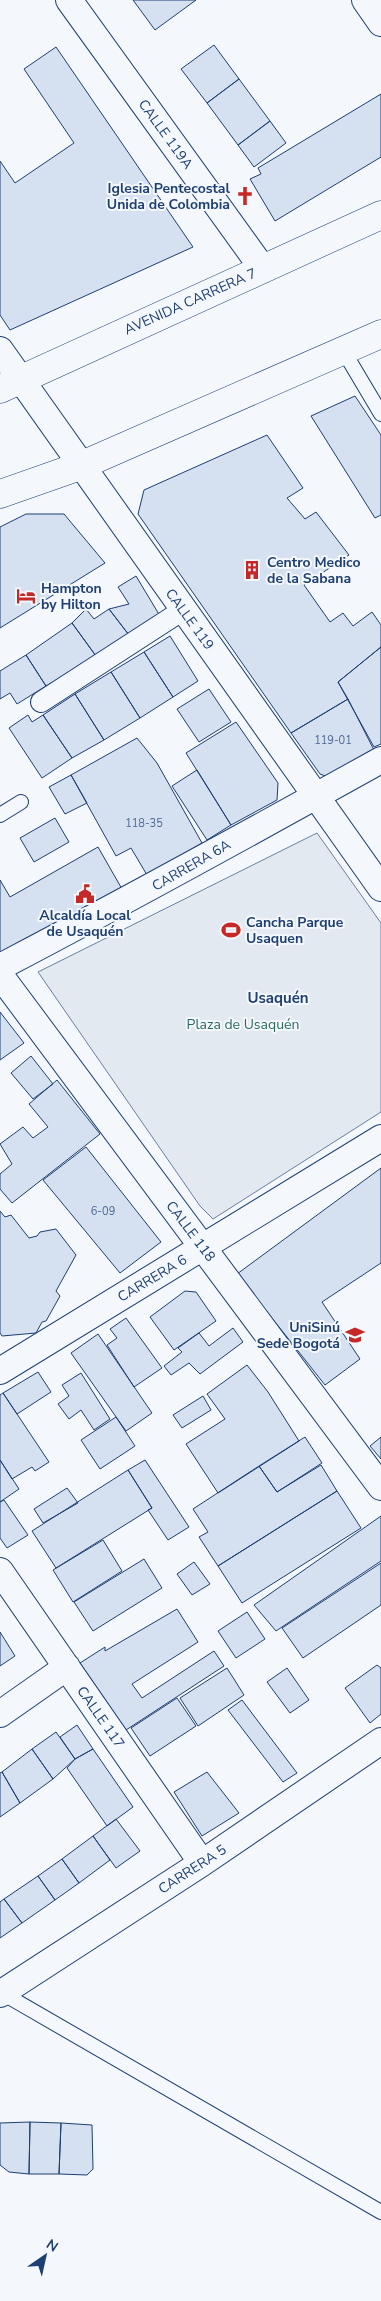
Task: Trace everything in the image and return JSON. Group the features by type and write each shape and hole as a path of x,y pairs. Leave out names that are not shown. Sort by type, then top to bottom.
{"main road":[{"name":"AVENIDA CARRERA 7","path":"10,384 381,215"},
{"path":"0,494 80,466 381,334"}],"street":[{"name":"CALLE 119A","path":"69,0 263,269"},
{"path":"365,0 381,23"},
{"name":"CALLE 119","path":"0,350 10,384 80,466 381,888"},
{"path":"41,702 183,610"},
{"name":"CARRERA 6A","path":"0,967 158,885 236,838 381,760"},
{"name":"CALLE 118","path":"0,975 381,1486"},
{"name":"CARRERA 6","path":"0,1371 381,1138"},
{"name":"CALLE 117","path":"0,1571 202,1863"},
{"path":"0,1714 67,1668"},
{"name":"CARRERA 5","path":"1,1993 202,1863 381,1741"}],"lane":[{"path":"343,350 381,414"},
{"path":"0,815 21,802"},
{"path":"1,1993 381,2212"}],"green space":[{"name":"Plaza de Usaquén","path":"317,833 381,923 381,1112 213,1219 200,1206 38,972"}],"building":[{"path":"133,0 196,0 155,30"},
{"path":"214,45 239,79 207,103 181,69"},
{"path":"56,47 193,247 10,330 0,315 0,161 15,183 74,143 24,69"},
{"path":"239,79 270,121 238,145 207,103"},
{"path":"381,94 381,157 275,221 250,179 261,174 258,168"},
{"path":"270,121 286,143 254,167 238,145"},
{"path":"355,396 381,435 381,515 375,518 311,416"},
{"name":"Centro Medico de la Sabana","path":"267,435 303,488 287,498 305,519 316,512 349,555 304,585 330,622 343,613 353,626 372,612 381,625 381,647 338,682 348,699 291,733 138,514 144,490"},
{"name":"Hampton by Hilton","path":"26,514 64,514 105,563 0,628 0,527"},
{"path":"136,576 160,616 129,635 109,609 129,604 118,587"},
{"path":"86,609 94,619 109,609 129,635 96,656 72,623"},
{"path":"72,623 96,656 46,686 26,655"},
{"path":"170,636 198,681 173,697 144,652"},
{"path":"381,647 381,744 374,747 338,682"},
{"path":"144,652 173,697 140,718 111,672"},
{"path":"26,655 46,686 17,704 10,693 0,699 0,671"},
{"path":"111,672 140,718 104,740 75,694"},
{"path":"209,689 231,722 199,742 177,709"},
{"path":"75,694 104,740 72,758 43,715"},
{"path":"348,699 374,750 328,777 320,774 291,733"},
{"path":"28,715 32,722 43,715 72,758 42,778 9,728"},
{"path":"236,722 278,783 277,800 231,825 186,753"},
{"path":"137,738 157,763 202,843 147,875 131,848 116,856 71,775"},
{"path":"197,770 231,825 207,840 172,786"},
{"path":"71,775 87,803 65,814 49,787"},
{"path":"55,818 69,842 34,862 20,838"},
{"path":"98,847 122,889 0,956 0,880 10,897"},
{"path":"0,1012 24,1043 0,1060"},
{"path":"31,1056 53,1084 33,1099 11,1073"},
{"path":"57,1080 100,1134 12,1203 0,1189 0,1174 12,1164 0,1144 23,1127 33,1138 48,1127 29,1104"},
{"path":"86,1147 161,1242 120,1273 43,1180"},
{"path":"381,1168 381,1263 322,1302 360,1359 325,1385 237,1274"},
{"path":"0,1211 5,1217 11,1215 29,1238 37,1236 40,1232 56,1229 76,1255 56,1291 60,1296 46,1321 42,1322 36,1333 2,1336 0,1333"},
{"path":"185,1291 196,1292 216,1321 174,1350 150,1317"},
{"path":"126,1318 162,1368 134,1387 107,1345 117,1338 110,1329"},
{"path":"233,1328 243,1342 200,1374 189,1363 171,1375 164,1366 182,1352 178,1348 199,1333 209,1346"},
{"path":"98,1334 152,1413 126,1431 71,1353"},
{"path":"247,1365 268,1392 299,1441 218,1493 186,1444 225,1419 207,1394"},
{"path":"38,1372 51,1392 17,1414 3,1393"},
{"path":"81,1373 110,1419 94,1430 81,1410 69,1419 58,1404 69,1396 62,1385"},
{"path":"3,1393 49,1462 35,1471 32,1467 12,1479 0,1460 0,1395"},
{"path":"203,1396 211,1410 182,1428 173,1415"},
{"path":"116,1417 135,1446 100,1469 81,1440"},
{"path":"305,1437 322,1463 277,1492 259,1466"},
{"path":"381,1437 381,1459 370,1446"},
{"path":"0,1460 19,1489 0,1502"},
{"path":"145,1460 189,1527 168,1540 148,1510 152,1508 128,1470"},
{"path":"321,1465 337,1491 218,1566 199,1537 208,1532 193,1509 259,1466 277,1492"},
{"path":"128,1470 152,1508 56,1568 32,1531"},
{"path":"67,1488 78,1503 43,1523 34,1509"},
{"path":"337,1491 361,1528 242,1603 218,1566"},
{"path":"4,1500 28,1535 7,1548 0,1538 0,1502"},
{"path":"381,1516 381,1561 276,1631 254,1605"},
{"path":"103,1540 122,1571 73,1602 53,1570"},
{"path":"144,1559 162,1588 93,1631 74,1602"},
{"path":"194,1562 210,1584 192,1595 177,1574"},
{"path":"381,1563 381,1605 303,1658 282,1628"},
{"path":"177,1609 198,1642 132,1684 142,1698 214,1651 224,1666 126,1730 80,1663 105,1647 105,1651"},
{"path":"247,1612 265,1639 236,1658 218,1631"},
{"path":"0,1632 15,1656 0,1666"},
{"path":"377,1665 381,1668 381,1714 370,1723 345,1688"},
{"path":"227,1668 244,1695 198,1726 180,1698"},
{"path":"287,1668 309,1700 290,1713 267,1682"},
{"path":"177,1698 196,1726 150,1756 131,1728"},
{"path":"242,1700 297,1773 283,1782 228,1710"},
{"path":"77,1725 93,1749 75,1759 60,1737"},
{"path":"56,1732 75,1759 53,1779 32,1749"},
{"path":"32,1749 53,1779 20,1803 2,1772"},
{"path":"93,1749 133,1807 107,1826 67,1768 75,1759"},
{"path":"2,1772 20,1803 0,1817 0,1773"},
{"path":"207,1772 239,1813 202,1836 174,1792"},
{"path":"116,1819 140,1851 116,1868 93,1836"},
{"path":"93,1836 110,1860 79,1883 62,1859"},
{"path":"62,1859 79,1883 55,1900 38,1876"},
{"path":"38,1876 55,1900 22,1923 4,1899"},
{"path":"4,1899 22,1923 0,1938 0,1902"},
{"path":"30,2122 29,2174 9,2172 0,2165 0,2123"},
{"path":"30,2122 61,2123 59,2174 29,2174"},
{"path":"61,2123 92,2125 93,2169 87,2175 59,2174"}],"place":[{"name":"Iglesia Pentecostal Unida de Colombia","path":"245,196"},
{"name":"Centro Medico de la Sabana","path":"252,570"},
{"name":"Hampton by Hilton","path":"26,596"},
{"name":"Alcaldía Local de Usaquén","path":"85,894"},
{"name":"Cancha Parque Usaquen","path":"231,930"},
{"name":"UniSinú Sede Bogotá","path":"355,1335"}],"district":[{"name":"Usaquén","path":"278,998"}]}
